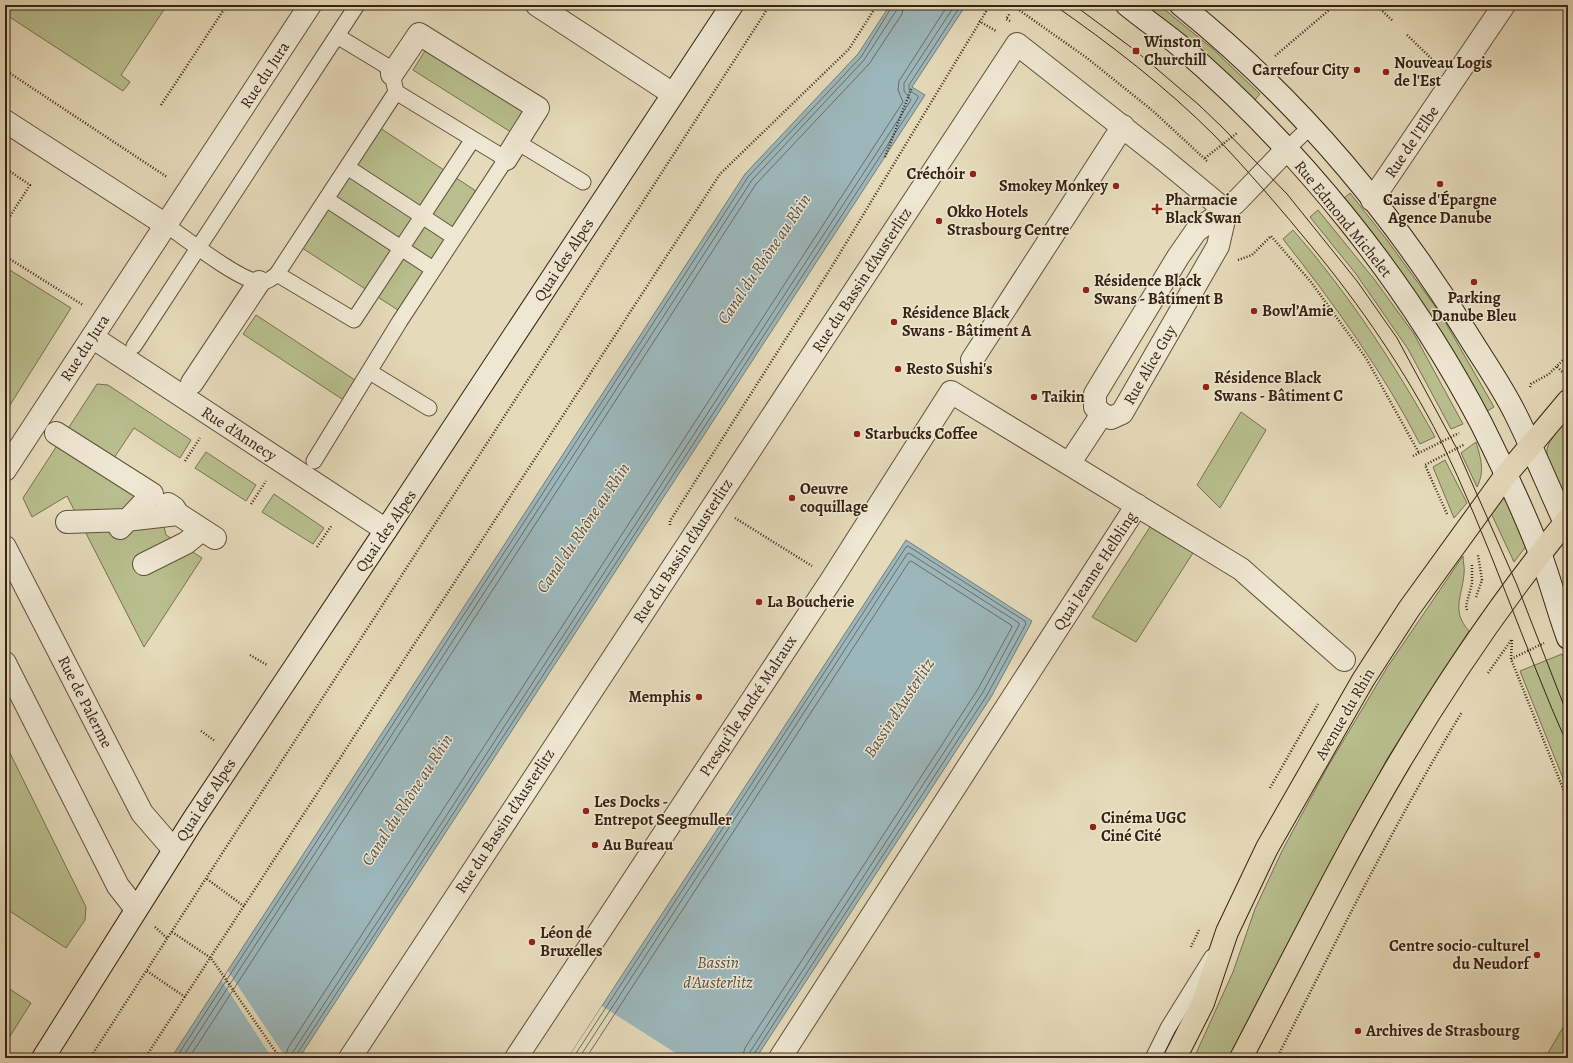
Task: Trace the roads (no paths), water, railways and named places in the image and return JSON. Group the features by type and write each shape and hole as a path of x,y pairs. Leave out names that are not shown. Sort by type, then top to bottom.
{"main road":[{"name":"Avenue du Rhin","path":"1175,1058 1202,1004 1227,932 1267,848 1363,680 1409,609 1466,529 1506,476 1568,401"},
{"path":"1241,1058 1326,895 1399,762 1491,620 1540,555 1567,525"}],"street":[{"name":"Rue du Jura","path":"5,470 310,5"},
{"path":"537,5 673,94"},
{"name":"Quai des Alpes","path":"43,1058 136,908 732,5"},
{"name":"Rue Edmond Michelet","path":"1127,5 1178,45 1215,78 1287,149 1353,228 1422,321 1480,422 1506,476 1540,555 1567,635"},
{"name":"Rue Edmond Michelet","path":"1181,5 1217,34 1257,72 1310,127 1410,246 1449,304 1508,399 1567,525"},
{"name":"Rue de l'Elbe","path":"1372,200 1504,5"},
{"path":"394,83 419,34 538,108 511,150"},
{"name":"Rue du Bassin d'Austerlitz","path":"350,1058 1017,44 1123,126"},
{"path":"5,120 166,225"},
{"path":"972,360 1123,126 1226,211"},
{"name":"Rue Alice Guy","path":"1226,211 1218,246 1122,413 1111,418 1102,414 1095,407 1095,394 1178,257 1196,231 1226,211 1287,149"},
{"path":"192,383 268,278"},
{"name":"Rue d'Annecy","path":"92,337 386,530"},
{"name":"Quai Jeanne Helbling","path":"780,1058 1138,506 951,392"},
{"name":"Presqu'Île André Malraux","path":"516,1058 832,579 951,392"},
{"name":"Rue Alice Guy","path":"1069,464 1102,414"},
{"path":"56,433 174,508 178,514 209,534 186,543 144,564"},
{"path":"123,524 152,494"},
{"path":"1138,506 1241,569 1344,660"},
{"path":"67,522 123,524 178,514"},
{"name":"Rue de Palerme","path":"5,547 142,813 174,850"},
{"path":"5,663 118,886 136,908"}],"lane":[{"path":"134,346 357,5"},
{"path":"337,36 385,65 394,83 473,139 511,150 583,182"},
{"path":"268,278 326,199 347,167 394,83"},
{"path":"1287,149 1310,127"},
{"path":"166,225 238,274 268,278 354,320 473,139"},
{"path":"314,462 433,269 511,150"},
{"path":"347,167 454,237"},
{"path":"326,199 433,269"},
{"path":"370,372 429,408"},
{"path":"1153,1058 1168,1028 1227,932"}],"water":[{"name":"Canal du Rhône au Rhin","path":"890,5 966,5 912,87 925,95 299,1058 171,1058 745,174 858,54"},
{"name":"Bassin d'Austerlitz","path":"906,540 1032,621 991,697 756,1058 568,1058"}],"tram line":[{"path":"1054,5 1096,35 1157,83 1215,136 1277,205 1330,269 1365,316 1397,364 1427,414 1458,477 1568,746"},
{"path":"1074,5 1136,51 1199,105 1287,194 1357,281 1397,338 1457,449 1517,585 1568,716"}],"place":[{"name":"Winston Churchill","path":"1136,51"},
{"name":"Carrefour City","path":"1357,70"},
{"name":"Nouveau Logis de l'Est","path":"1386,72"},
{"name":"Créchoir","path":"973,174"},
{"name":"Caisse d'Épargne Agence Danube","path":"1440,184"},
{"name":"Smokey Monkey","path":"1116,186"},
{"name":"Pharmacie Black Swan","path":"1157,209"},
{"name":"Okko Hotels Strasbourg Centre","path":"939,221"},
{"name":"Parking Danube Bleu","path":"1474,282"},
{"name":"Résidence Black Swans - Bâtiment B","path":"1086,290"},
{"name":"Bowl’Amie","path":"1254,311"},
{"name":"Résidence Black Swans - Bâtiment A","path":"894,322"},
{"name":"Resto Sushi's","path":"898,369"},
{"name":"Résidence Black Swans - Bâtiment C","path":"1206,387"},
{"name":"Taikin","path":"1034,397"},
{"name":"Starbucks Coffee","path":"857,434"},
{"name":"Oeuvre coquillage","path":"792,498"},
{"name":"La Boucherie","path":"759,602"},
{"name":"Memphis","path":"699,697"},
{"name":"Les Docks - Entrepot Seegmuller","path":"586,811"},
{"name":"Cinéma UGC Ciné Cité","path":"1093,827"},
{"name":"Au Bureau","path":"595,845"},
{"name":"Léon de Bruxelles","path":"532,942"},
{"name":"Centre socio-culturel du Neudorf","path":"1537,955"},
{"name":"Archives de Strasbourg","path":"1358,1031"}]}
